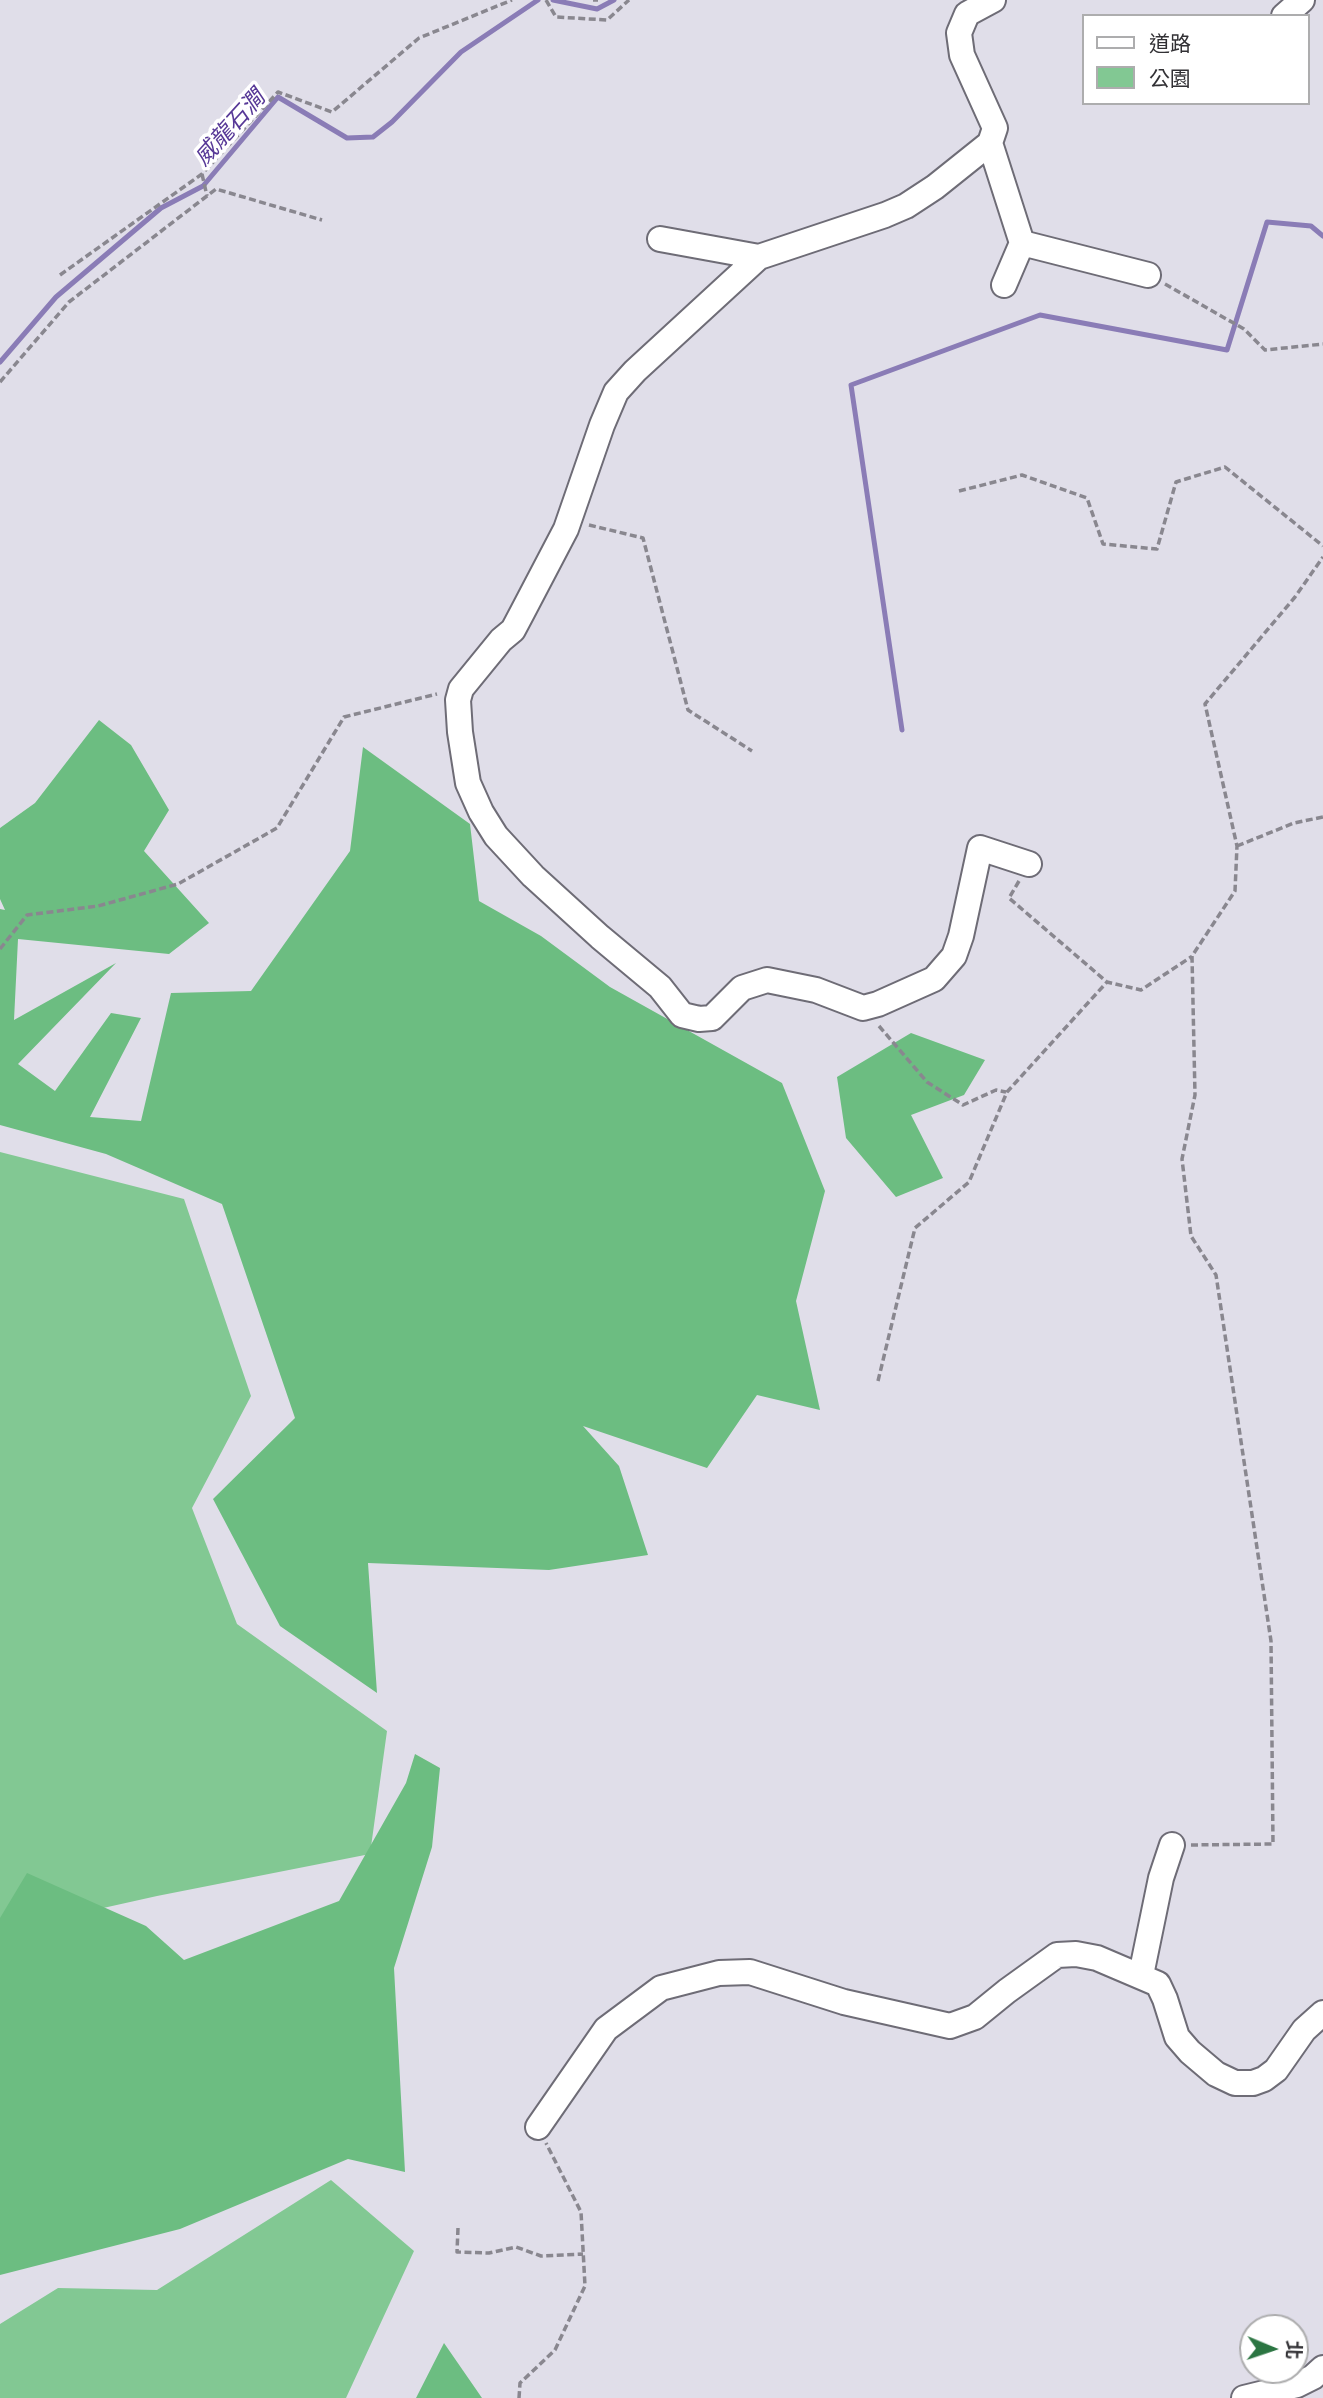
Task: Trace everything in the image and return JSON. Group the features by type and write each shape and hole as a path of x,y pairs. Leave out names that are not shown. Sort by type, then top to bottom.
{"street":[{"path":"993,0 961,7 959,33 962,55 995,128 990,143 935,187 906,206 759,257 690,319 616,392 569,520 513,630 501,640 461,689 458,699 468,783 496,836 533,876 660,987 682,1015 699,1019 712,1018 742,988 767,980 816,990 863,1009 878,1004 934,979 954,956 961,936 980,848 1029,864"},
{"path":"1286,14 1302,0"},
{"path":"990,143 1022,243 1004,285"},
{"path":"660,239 759,257"},
{"path":"1022,243 1148,275"},
{"path":"1141,1975 1161,1878 1172,1845"},
{"path":"538,2127 606,2029 661,1988 719,1973 750,1972 844,2002 950,2026 975,2017 1007,1990 1057,1955 1076,1954 1097,1958 1157,1984 1165,1999 1177,2037 1189,2052 1216,2074 1235,2083 1264,2080 1276,2070 1304,2030 1323,2013"},
{"path":"1244,2398 1297,2385 1323,2368"}],"path":[{"path":"60,275 202,174 278,92 332,112 418,38 512,0"},
{"path":"546,0 556,17 607,20 629,0"},
{"path":"202,174 207,196"},
{"path":"0,382 69,302 216,189 322,220"},
{"path":"1148,275 1229,319 1244,329 1265,350 1323,344"},
{"path":"960,491 1022,475 1087,498 1103,544 1157,549 1176,482 1225,467 1323,546"},
{"path":"569,520 643,538 688,710 752,751"},
{"path":"1029,864 1009,898 1107,982 1141,990 1192,956 1235,891 1237,846 1205,704 1294,597 1323,557"},
{"path":"0,949 27,915 98,906 178,884 277,828 344,717 461,689"},
{"path":"1237,846 1294,823 1323,817"},
{"path":"1172,1845 1273,1844 1271,1641 1216,1275 1191,1236 1182,1160 1195,1095 1192,956"},
{"path":"878,1381 915,1228 969,1182 1007,1092 1107,982"},
{"path":"863,1009 927,1082 963,1105 996,1090 1007,1092"},
{"path":"519,2398 520,2383 555,2350 585,2286 581,2212 538,2127"},
{"path":"458,2228 457,2252 489,2253 516,2247 541,2256 583,2253"}],"green space":[{"path":"99,720 131,745 169,810 144,851 209,923 169,954 18,939 14,1020 116,963 18,1064 55,1091 111,1013 141,1018 90,1117 141,1121 171,993 251,991 350,851 363,747 470,824 479,901 541,936 610,987 782,1083 825,1191 796,1301 820,1410 757,1395 707,1468 583,1426 619,1466 648,1555 549,1570 368,1563 377,1693 280,1626 213,1499 295,1418 222,1204 106,1154 0,1125 0,909 5,910 0,899 0,828 35,803"},
{"path":"911,1033 985,1060 964,1095 911,1115 943,1178 896,1197 846,1138 837,1077"},
{"path":"0,1152 184,1199 251,1396 192,1508 237,1624 387,1731 370,1854 157,1896 0,1931"},
{"path":"415,1754 440,1768 432,1847 394,1968 405,2172 348,2159 180,2229 0,2275 0,1918 27,1873 146,1926 184,1960 339,1901 406,1783"},
{"path":"331,2180 414,2251 346,2398 0,2398 0,2324 58,2288 157,2290"},
{"path":"444,2343 482,2398 416,2398"}],"waterway":[{"name":"威龍石澗","path":"0,362 56,297 161,208 203,186 278,97 347,138 373,137 392,122 461,52 538,0"},
{"name":"威龍石澗","path":"553,0 597,9 614,0"},
{"path":"902,730 851,385 1040,315 1227,350 1267,222 1311,226 1323,236"}]}
